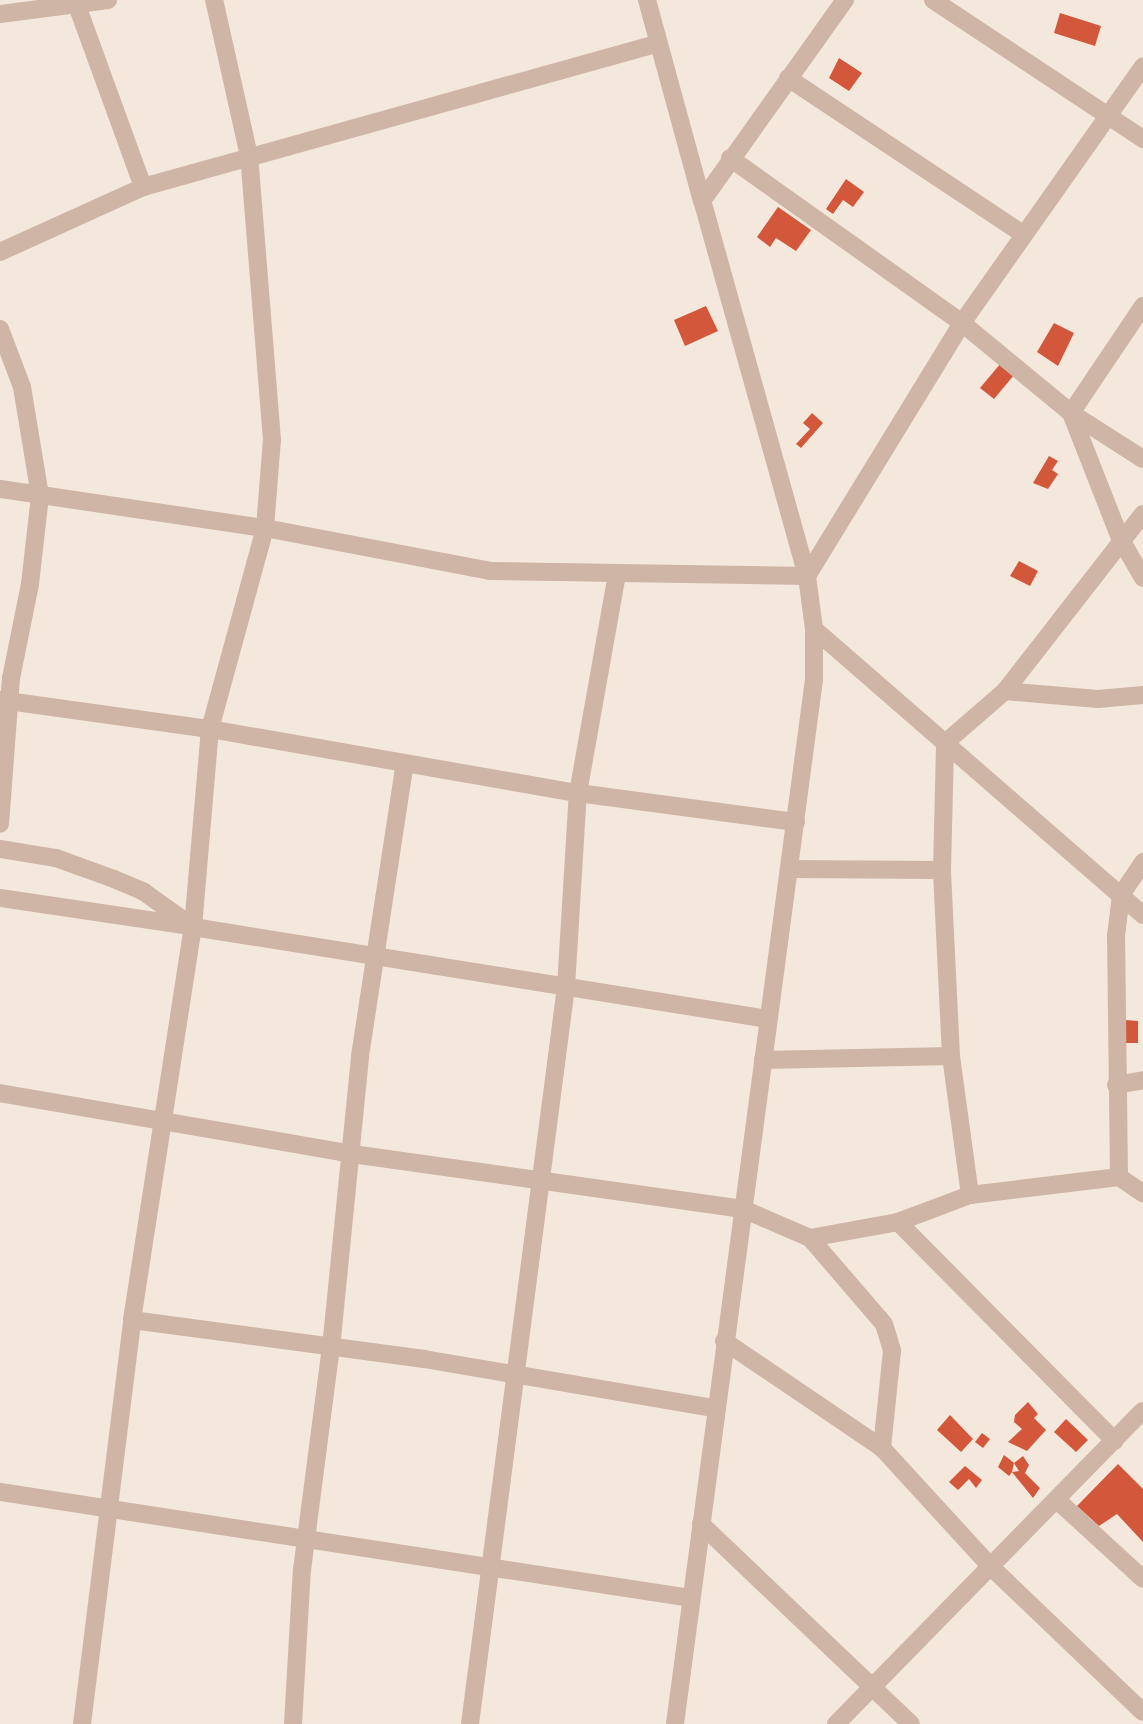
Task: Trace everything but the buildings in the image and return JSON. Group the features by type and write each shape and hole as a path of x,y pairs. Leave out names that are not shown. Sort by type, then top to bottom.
{"street":[{"path":"0,14 108,0"},
{"path":"82,1724 132,1320 193,927 210,729 265,528 272,440 249,156 214,0"},
{"path":"647,0 656,44 807,576 814,629 814,679 796,822 714,1408 675,1724"},
{"path":"702,201 730,158 845,0"},
{"path":"933,0 1143,139"},
{"path":"76,3 143,187"},
{"path":"0,252 143,187 656,44"},
{"path":"807,576 962,323 1143,66"},
{"path":"788,78 1024,235"},
{"path":"730,158 962,323 1071,413 1143,459"},
{"path":"1071,413 1143,306"},
{"path":"0,329 22,387 40,496 5,700 0,824"},
{"path":"1071,413 1120,538 1143,578"},
{"path":"0,489 265,528 490,571 807,576"},
{"path":"970,1195 950,1056 942,870 945,743 1004,691 1120,538 1143,514"},
{"path":"470,1724 487,1568 566,987 578,793 618,575"},
{"path":"814,629 1143,915"},
{"path":"1004,691 1098,699 1143,695"},
{"path":"5,700 210,729 578,793 796,822"},
{"path":"293,1724 307,1539 331,1348 360,1056 405,763"},
{"path":"0,849 56,858 114,878 144,892 193,927"},
{"path":"1119,1177 1116,936 1121,895 1143,862"},
{"path":"789,869 942,870"},
{"path":"0,898 768,1019"},
{"path":"763,1060 950,1056"},
{"path":"1116,1085 1143,1080"},
{"path":"0,1093 164,1118 352,1154 743,1209 810,1238 884,1324 892,1363 882,1448"},
{"path":"810,1238 898,1222 970,1195 1119,1177 1143,1193"},
{"path":"898,1222 1115,1441"},
{"path":"132,1320 714,1408"},
{"path":"724,1340 882,1448 990,1566 1143,1712"},
{"path":"836,1724 990,1566 1058,1501 1143,1411"},
{"path":"0,1492 690,1598"},
{"path":"1058,1501 1143,1579"},
{"path":"701,1524 911,1724"}]}
